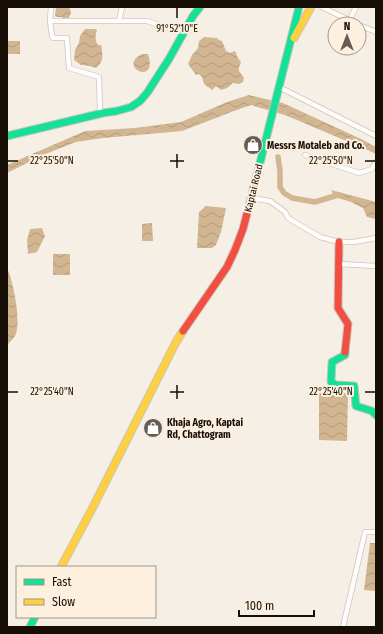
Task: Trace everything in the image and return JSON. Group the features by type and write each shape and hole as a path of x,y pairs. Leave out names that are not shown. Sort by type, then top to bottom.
{"main road":[{"path":"7,136 103,112 117,111 131,107 140,101 147,93 193,16 200,7"},
{"path":"289,47 299,7"},
{"path":"289,47 311,7"},
{"name":"Kaptai Road","path":"62,566 176,342 227,267 235,250 243,229 289,47"},
{"path":"339,242 338,308 348,324 345,355 332,362 331,382 336,385 354,386 356,406 372,411 376,415"},
{"path":"30,627 34,618"}],"street":[{"path":"51,7 50,21 52,36 53,38 67,38 69,68 99,77 100,110 103,112"},
{"path":"118,21 122,7"},
{"path":"322,7 339,16"},
{"path":"352,16 356,7"},
{"path":"50,21 147,21 184,33"},
{"path":"279,87 376,136"},
{"path":"305,155 359,173 372,169 376,162"},
{"path":"251,198 270,201 285,212 288,218 320,237 339,242 354,242 376,238"},
{"path":"338,264 376,266"},
{"path":"343,627 365,532 376,532"}],"water":[{"path":"56,7 68,7 70,9 71,13 68,19 65,20 62,17 55,16"},
{"path":"85,29 97,30 96,40 98,45 101,45 102,60 96,68 81,65 74,60 75,50 79,43 80,36"},
{"path":"204,37 217,38 222,41 226,51 230,53 235,51 241,62 239,72 244,78 243,82 239,84 233,83 227,88 221,90 216,86 212,90 204,84 202,77 199,74 196,75 188,64 192,55 198,48 199,41"},
{"path":"8,41 20,41 20,54 8,54"},
{"path":"142,54 148,54 150,64 148,70 144,72 135,68 134,64 135,59"},
{"path":"249,95 283,103 361,139 376,147 376,154 285,115 251,105 182,131 76,142 43,155 7,173 7,165 85,131 135,128 181,122 227,102"},
{"path":"331,190 376,202 376,219 367,217 363,208 335,197"},
{"path":"206,206 226,208 221,232 216,245 212,248 197,248 199,212"},
{"path":"152,223 153,241 142,241 142,224"},
{"path":"42,228 45,236 37,252 28,254 27,240 30,229"},
{"path":"53,254 70,254 70,275 53,275"},
{"path":"7,268 12,282 18,321 15,336 7,345"},
{"path":"319,393 348,393 347,441 319,440"},
{"path":"370,543 376,543 376,591 364,590"}],"waterway":[{"path":"278,157 280,187 284,193 292,198 315,202 338,195 341,196"}],"traffic: fast":[{"path":"7,136 117,111 131,107 140,101 147,93 169,59 193,16 200,7"},
{"path":"255,183 299,7"},
{"path":"345,352 345,355 332,362 331,382 336,385 354,386 356,406 372,411 376,415"},
{"path":"30,627 34,618"}],"traffic: slow":[{"path":"294,38 311,7"},
{"path":"62,566 183,331"}],"traffic: jam":[{"path":"183,331 227,267 243,229 255,183"},
{"path":"339,242 338,308 348,324 345,352"}],"place":[{"name":"Messrs Motaleb and Co.","path":"253,145"},
{"name":"Khaja Agro, Kaptai Rd, Chattogram","path":"153,428"}]}
